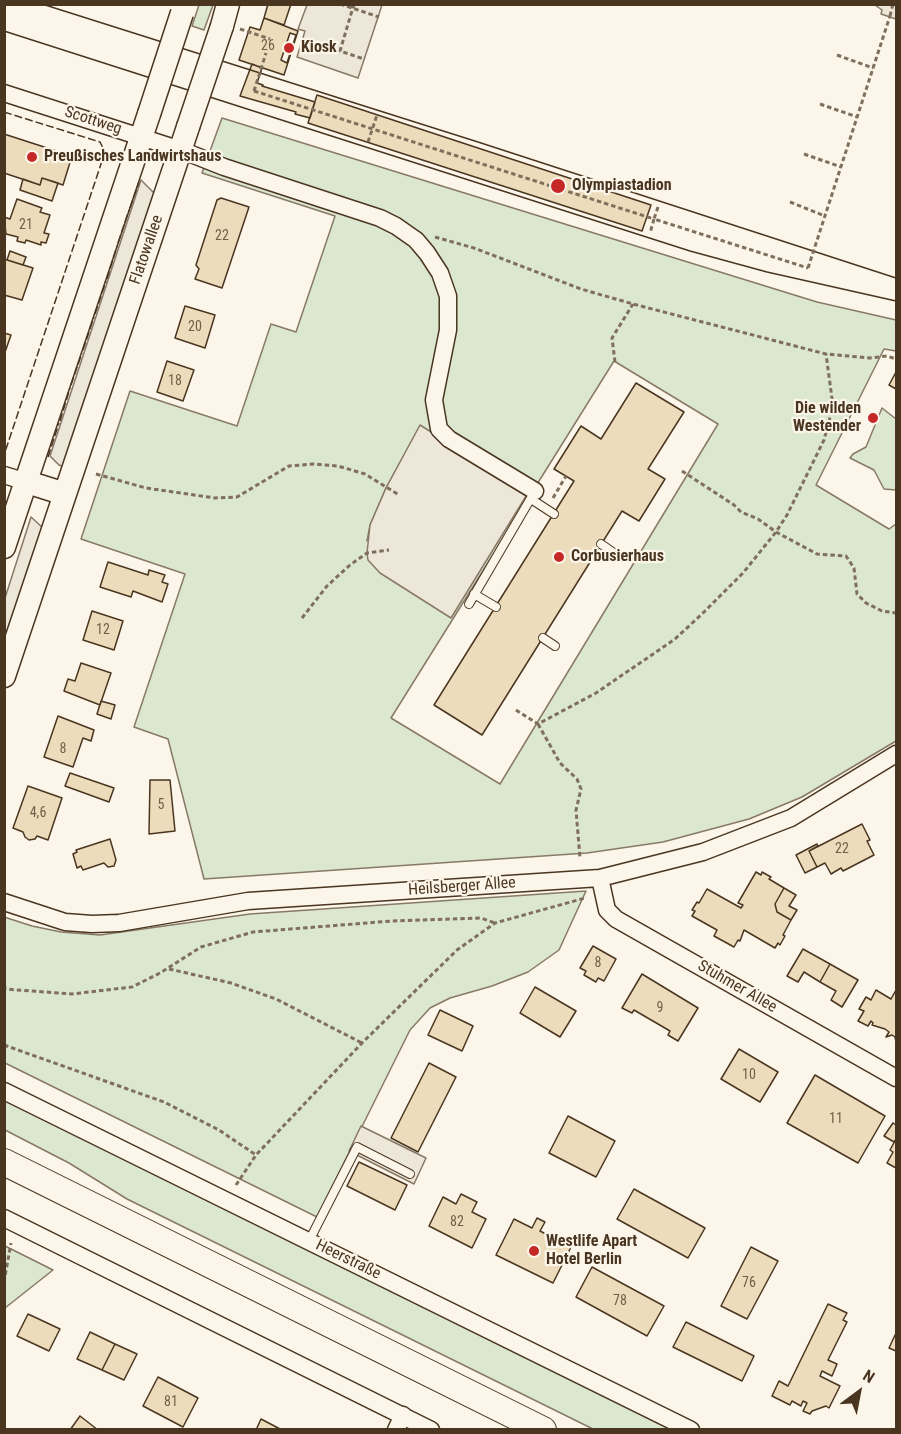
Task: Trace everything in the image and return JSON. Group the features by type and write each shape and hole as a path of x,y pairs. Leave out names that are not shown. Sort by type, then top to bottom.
{"main road":[{"name":"Flatowallee","path":"4,676 188,127 231,28 228,4"},
{"path":"4,547 183,9"},
{"path":"27,482 65,494"},
{"path":"4,1162 543,1430"}],"street":[{"name":"Scottweg","path":"4,93 380,218 416,240 440,273 448,296 448,330 435,400 439,429 533,495"},
{"path":"4,475 27,482"},
{"name":"Heilsberger Allee","path":"4,902 65,922 119,923 248,901 600,878 703,852 790,818 897,754"},
{"name":"Stuhmer Allee","path":"600,878 607,910 616,919 897,1078"},
{"name":"Heerstraße","path":"4,1091 691,1430"},
{"path":"4,1218 399,1422 431,1430"}],"lane":[{"path":"469,604 533,495 554,514"},
{"path":"602,544 614,553"},
{"path":"474,594 496,607"},
{"path":"543,638 555,646"},
{"path":"309,1241 357,1148 410,1174"}],"path":[{"path":"340,4 353,6 379,16"},
{"path":"266,53 254,91 808,268 893,4"},
{"path":"353,6 340,51 364,59"},
{"path":"231,28 270,39"},
{"path":"837,55 873,68"},
{"path":"820,104 857,117"},
{"path":"368,142 377,115"},
{"path":"804,154 841,167"},
{"path":"789,202 825,216"},
{"path":"650,233 658,207"},
{"path":"416,240 428,236 442,238 581,289 826,354 870,358 887,356 897,359"},
{"path":"615,362 612,338 633,304"},
{"path":"538,724 596,693 675,639 724,593 776,532 796,499 824,440 833,406 826,354"},
{"path":"96,474 146,488 214,498 237,497 289,466 313,464 338,466 365,474 399,495"},
{"path":"682,471 735,505 741,512 758,519 776,532 817,554 846,556 854,568 857,594 866,603 882,611 897,613"},
{"path":"302,618 327,586 350,565 367,553 390,550"},
{"path":"516,710 538,724 560,763 577,779 581,789 576,810 580,858"},
{"path":"236,1185 256,1155 362,1043 457,950 495,923 585,898"},
{"path":"4,979 5,990 72,994 132,987 167,969 201,947 253,932 392,921 481,918 495,923"},
{"path":"167,969 231,983 276,999 362,1043"},
{"path":"4,1045 164,1102 219,1130 256,1155"},
{"path":"4,1282 11,1243"}],"green space":[{"path":"199,5 213,5 204,30 192,26"},
{"path":"222,118 817,302 896,320 896,351 884,349 816,485 889,529 896,524 896,741 802,797 749,819 663,842 587,853 204,879 168,739 134,727 185,574 81,539 130,391 237,426 271,324 296,332 335,216 202,173","holes":["614,361 718,424 500,784 391,718","420,426 367,541 370,525 386,488"]},
{"path":"882,408 896,419 896,490 884,489 874,470 850,458 866,447"},
{"path":"586,891 559,950 528,972 492,986 450,998 430,1008 410,1030 317,1217 5,1063 4,917 61,932 100,935 250,914"},
{"path":"4,1100 674,1429 593,1429 127,1199 69,1163 5,1130"},
{"path":"5,1246 53,1270 5,1308"}],"shaded area":[{"path":"307,5 382,5 358,78 297,57 305,31 298,29"},
{"path":"875,5 896,5 896,19 881,14 882,10"},
{"path":"141,180 154,193 64,467 50,456"},
{"path":"420,425 528,493 451,618 380,573 368,560 370,525 386,488"},
{"path":"31,517 43,528 5,646 5,598"},
{"path":"361,1126 426,1158 414,1184 349,1151"}],"building":[{"path":"268,4 291,4 284,25 264,18"},
{"path":"264,18 298,31 284,75 239,60 250,27 260,30"},
{"name":"Kiosk","path":"290,33 296,35 287,63 281,60"},
{"path":"252,64 262,68 257,83 315,102 310,118 240,96"},
{"path":"317,95 651,205 642,231 308,123"},
{"path":"4,134 72,156 63,185 42,178 40,185 4,173"},
{"path":"42,178 58,183 52,201 20,190 23,179 40,185"},
{"path":"221,198 249,207 222,288 195,279 199,269 196,265 217,200"},
{"path":"17,199 42,208 40,212 50,215 44,233 49,234 46,243 41,242 41,245 26,240 25,243 17,241 18,237 6,234 4,217 10,219"},
{"path":"10,251 26,257 23,265 7,260"},
{"path":"4,259 33,268 22,300 4,295"},
{"path":"185,306 215,315 205,348 175,338"},
{"path":"4,333 11,335 4,355"},
{"path":"167,361 194,370 183,401 157,392"},
{"path":"896,372 896,389 889,385"},
{"name":"Corbusierhaus","path":"636,383 684,412 648,469 665,479 639,521 622,511 482,735 434,705 574,481 554,469 581,426 601,439"},
{"path":"108,562 148,575 149,570 165,575 162,582 168,584 162,602 133,591 131,597 100,587"},
{"path":"92,611 123,621 114,650 83,640"},
{"path":"81,663 111,673 100,705 64,691 68,679 75,681"},
{"path":"101,701 115,705 111,719 97,714"},
{"path":"58,716 94,730 91,741 83,738 73,767 44,757"},
{"path":"70,773 114,788 109,802 65,786"},
{"path":"150,780 170,780 175,831 149,834"},
{"path":"28,786 62,798 48,840 37,836 29,840 23,832 13,828"},
{"path":"862,824 874,855 843,871 841,868 831,874 825,863 817,867 809,851"},
{"path":"110,839 116,860 114,866 108,867 104,863 83,870 81,866 77,868 73,854 77,852 76,850"},
{"path":"817,844 818,846 809,851 817,867 805,873 796,855"},
{"path":"756,872 761,875 762,872 771,877 769,879 784,888 775,904 777,912 791,920 780,945 778,943 775,948 744,930 740,941 738,940 734,947 714,936 717,930 692,916 695,911 692,910 707,889 741,908 743,905 738,903"},
{"path":"784,888 796,895 789,906 797,910 791,920 777,912 775,904"},
{"path":"593,946 616,959 604,981 598,978 596,982 584,975 586,971 580,968"},
{"path":"803,949 830,964 820,982 804,972 798,982 787,976"},
{"path":"830,964 858,980 842,1007 831,1000 836,991 820,982"},
{"path":"642,974 698,1008 678,1041 668,1035 670,1031 634,1010 632,1013 622,1008"},
{"path":"535,987 576,1011 560,1037 520,1013"},
{"path":"876,990 891,999 896,990 896,1042 895,1037 892,1035 886,1037 889,1032 872,1025 871,1021 868,1026 858,1021 864,1011 859,1009 866,997 871,1000"},
{"path":"440,1010 473,1026 462,1051 428,1035"},
{"path":"739,1049 778,1072 760,1102 721,1079"},
{"path":"429,1063 456,1077 418,1152 391,1138"},
{"path":"815,1075 885,1116 858,1163 787,1123"},
{"path":"568,1116 615,1141 596,1177 549,1153"},
{"path":"893,1123 896,1125 894,1142 884,1136"},
{"path":"896,1139 896,1168 887,1163"},
{"path":"359,1162 407,1185 395,1210 347,1186"},
{"path":"634,1189 705,1228 688,1258 617,1219"},
{"path":"461,1194 477,1202 472,1212 486,1219 472,1248 429,1226 443,1197 456,1204"},
{"name":"Westlife Apart Hotel Berlin","path":"537,1218 545,1222 540,1231 571,1247 553,1283 496,1255 514,1219 532,1228"},
{"path":"751,1247 778,1261 747,1319 721,1306"},
{"path":"592,1267 664,1306 647,1336 576,1297"},
{"path":"828,1304 847,1313 843,1320 847,1322 828,1360 837,1364 832,1376 822,1371 820,1376 840,1386 829,1408 826,1406 810,1414 803,1411 807,1403 803,1401 801,1406 792,1401 790,1405 772,1396 779,1381 788,1386"},
{"path":"28,1314 60,1329 49,1351 17,1336"},
{"path":"686,1322 754,1356 742,1381 673,1347"},
{"path":"90,1332 115,1344 102,1370 77,1359"},
{"path":"896,1333 896,1351 889,1348"},
{"path":"115,1344 137,1354 124,1380 102,1370"},
{"path":"158,1377 198,1398 183,1427 143,1406"},
{"path":"80,1416 98,1430 70,1430"},
{"path":"261,1419 282,1430 256,1430"}],"tram line":[{"path":"42,4 896,278"},
{"path":"4,31 690,251 767,272 896,301"}],"fence":[{"path":"4,112 100,142 105,152 4,455"},
{"path":"130,208 139,182"},
{"path":"118,243 129,210"},
{"path":"107,279 117,246"},
{"path":"95,314 106,281"},
{"path":"83,350 94,317"},
{"path":"71,385 82,353"},
{"path":"60,421 70,388"},
{"path":"48,457 59,423"}],"place":[{"name":"Kiosk","path":"289,48"},
{"name":"Preußisches Landwirtshaus","path":"32,157"},
{"name":"Olympiastadion","path":"558,186"},
{"name":"Die wilden Westender","path":"873,418"},
{"name":"Corbusierhaus","path":"559,557"},
{"name":"Westlife Apart Hotel Berlin","path":"534,1251"}]}
